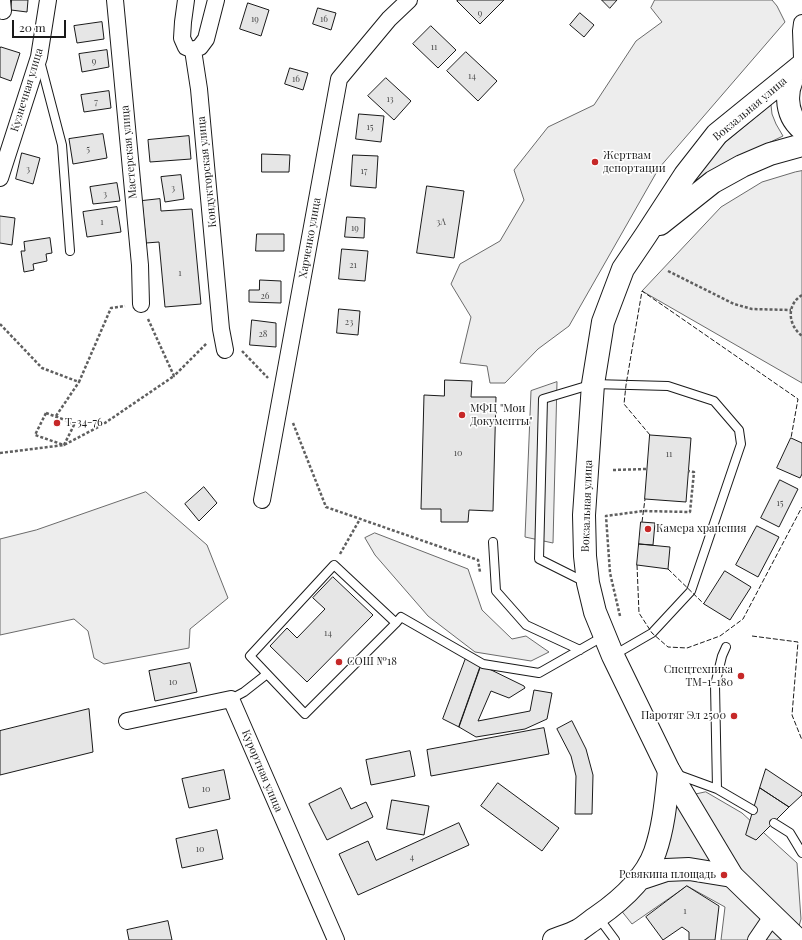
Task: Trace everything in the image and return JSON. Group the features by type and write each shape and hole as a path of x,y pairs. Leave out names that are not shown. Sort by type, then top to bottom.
{"main road":[{"path":"802,65 793,76 789,89 788,103 792,116 802,129"},
{"name":"Вокзальная улица","path":"798,940 732,876 669,771 613,656 595,612 588,583 585,556 584,515 593,384 604,322 623,269 685,176 717,134 802,65"},
{"name":"Вокзальная улица","path":"646,235 713,182 742,166 770,154 802,146"},
{"path":"554,940 579,930 613,906 648,868 655,853 661,830 669,771"},
{"path":"639,879 666,870 689,869 732,876"}],"street":[{"name":"Кузнечная улица","path":"0,178 39,57 48,0"},
{"name":"Мастерская улица","path":"115,0 140,265 141,304"},
{"name":"Кондукторская улица","path":"186,0 182,22 182,38 186,47 193,50 199,88 221,329 225,350"},
{"path":"193,50 200,47 206,38 216,0"},
{"name":"Харченко улица","path":"262,500 339,79 389,18 409,0"},
{"path":"802,23 802,58"},
{"path":"127,721 231,699"},
{"name":"Курортная улица","path":"231,699 336,940"},
{"path":"756,940 773,915"}],"lane":[{"path":"39,57 62,145 70,251"},
{"path":"588,583 539,559 543,399 593,384 668,386 714,401 739,430 741,444 691,591 652,633 613,656"},
{"path":"493,542 496,591 526,625 580,650"},
{"path":"396,623 334,565 250,656 305,714 396,623 401,617 483,664 539,673 605,635"},
{"path":"717,789 716,685 722,656 726,647"},
{"path":"231,699 244,692 267,674"},
{"path":"669,771 717,789 753,810"},
{"path":"774,822 790,833 802,853"},
{"path":"597,917 615,940"}],"path":[{"path":"668,271 734,304 752,309 791,310"},
{"path":"802,296 799,297 794,303 790,318 793,326 802,336"},
{"path":"56,416 79,382 111,308 141,304 174,376"},
{"path":"0,324 42,368 79,382"},
{"path":"0,453 64,445 102,425 174,376 221,329 281,392"},
{"path":"46,413 74,425 64,445 35,435 46,413"},
{"path":"292,421 326,507 478,560 481,574"},
{"path":"613,470 647,469"},
{"path":"620,618 610,573 606,516 643,511 690,512 694,472 688,471"},
{"path":"334,565 360,519"}],"shaded area":[{"path":"655,0 772,0 777,6 785,22 659,168 569,326 538,349 505,383 490,383 487,366 460,363 471,317 451,284 460,264 500,241 524,200 514,170 548,127 594,105 636,41 662,22 651,8"},
{"path":"771,105 772,114 783,136 733,160 664,211 721,146"},
{"path":"802,171 802,383 642,291 721,207 762,182"},
{"path":"557,382 553,543 525,537 531,391"},
{"path":"146,492 207,545 228,598 190,629 189,648 104,664 94,658 88,631 74,619 0,635 0,539 36,530"},
{"path":"375,533 468,569 482,610 512,639 526,636 549,652 531,661 475,652 428,616 375,555 365,538"},
{"name":"Ревякина площадь","path":"706,792 742,813 797,863 801,919 795,940 721,940 725,907 687,886 632,924 620,909 674,799"}],"building":[{"path":"12,0 28,0 27,12 11,10"},
{"path":"504,0 480,24 457,1"},
{"path":"602,0 617,0 610,8"},
{"path":"248,3 269,10 261,36 240,29"},
{"path":"318,8 336,13 331,30 313,24"},
{"path":"580,13 594,25 584,37 570,25"},
{"path":"102,22 104,39 77,43 74,26"},
{"path":"431,26 456,50 438,68 413,44"},
{"path":"1,47 20,53 11,81 0,77"},
{"path":"107,50 109,67 82,72 79,54"},
{"path":"466,52 497,81 478,101 447,71"},
{"path":"290,68 308,73 303,90 285,84"},
{"path":"386,78 411,101 394,120 368,96"},
{"path":"109,91 111,108 84,112 81,95"},
{"path":"359,114 384,116 381,142 356,139"},
{"path":"103,134 107,158 73,164 69,139"},
{"path":"189,136 191,159 150,162 148,140"},
{"path":"22,153 40,158 33,184 16,179"},
{"path":"262,154 290,155 289,172 262,172"},
{"path":"353,155 378,156 376,188 351,186"},
{"path":"181,175 184,199 165,202 161,177"},
{"path":"117,183 120,201 93,204 90,187"},
{"path":"427,186 464,191 454,258 417,253"},
{"path":"160,199 161,211 192,209 201,304 165,307 159,242 146,243 142,201"},
{"path":"117,207 121,232 87,237 83,212"},
{"path":"0,216 15,218 12,245 0,243"},
{"path":"347,217 365,218 364,238 345,237"},
{"path":"257,234 284,234 284,251 256,251"},
{"path":"50,238 52,253 46,254 47,261 33,264 34,270 24,272 21,251 25,251 24,242"},
{"path":"342,249 368,251 365,281 339,279"},
{"path":"260,280 281,281 281,303 249,302 249,290 259,290"},
{"path":"339,309 360,311 358,335 337,333"},
{"path":"252,320 276,323 276,347 250,345"},
{"path":"445,380 472,381 471,397 496,397 493,511 469,510 468,522 441,522 441,509 421,509 424,395 444,396"},
{"path":"650,435 691,438 686,502 645,499"},
{"path":"791,438 802,443 802,474 800,478 777,468"},
{"path":"780,480 798,489 779,527 761,518"},
{"path":"204,487 217,503 199,521 185,504"},
{"name":"Камера хранения","path":"641,522 655,523 653,545 639,544"},
{"path":"757,526 779,537 758,577 736,565"},
{"path":"639,544 670,547 668,569 637,565"},
{"path":"725,571 751,587 730,620 704,604"},
{"name":"СОШ №18","path":"333,577 373,615 307,682 270,646 287,628 297,638 325,609 313,598"},
{"path":"466,658 481,665 459,727 443,719"},
{"path":"190,663 197,692 155,701 149,671"},
{"path":"481,665 524,686 525,688 509,698 491,691 478,721 530,711 534,690 552,693 547,719 525,729 476,737 459,727"},
{"path":"89,709 93,752 0,775 0,731"},
{"path":"572,721 586,749 593,775 592,814 575,814 576,776 571,756 557,729"},
{"path":"544,728 549,754 431,776 427,750"},
{"path":"410,751 415,776 371,785 366,760"},
{"path":"766,769 802,793 802,795 789,807 760,788"},
{"path":"224,770 230,799 189,808 182,779"},
{"path":"498,783 559,828 542,851 481,806"},
{"path":"341,788 351,809 366,802 373,817 327,840 309,804"},
{"path":"760,788 789,807 756,840 746,835"},
{"path":"392,800 429,806 424,835 387,829"},
{"path":"459,823 469,845 358,895 339,854 368,841 376,860"},
{"path":"217,830 223,859 182,868 176,839"},
{"path":"687,886 719,906 715,940 689,940 689,932 682,927 663,940 646,917"},
{"path":"168,921 172,940 129,940 127,930"}],"fence":[{"path":"650,435 624,404 642,291 798,399 791,438"},
{"path":"642,522 645,499"},
{"path":"637,565 639,613 652,633 668,647 687,648 720,636 743,619 802,507"},
{"path":"668,569 704,604"},
{"path":"752,636 798,642 792,715 802,740"}],"place":[{"name":"Жертвам депортации","path":"595,162"},
{"name":"МФЦ \"Мои Документы\"","path":"462,415"},
{"name":"Т-34-76","path":"57,423"},
{"name":"Камера хранения","path":"648,529"},
{"name":"СОШ №18","path":"339,662"},
{"name":"Спецтехника ТМ-1-180","path":"741,676"},
{"name":"Паротяг Эл 2500","path":"734,716"},
{"name":"Ревякина площадь","path":"724,875"}]}
